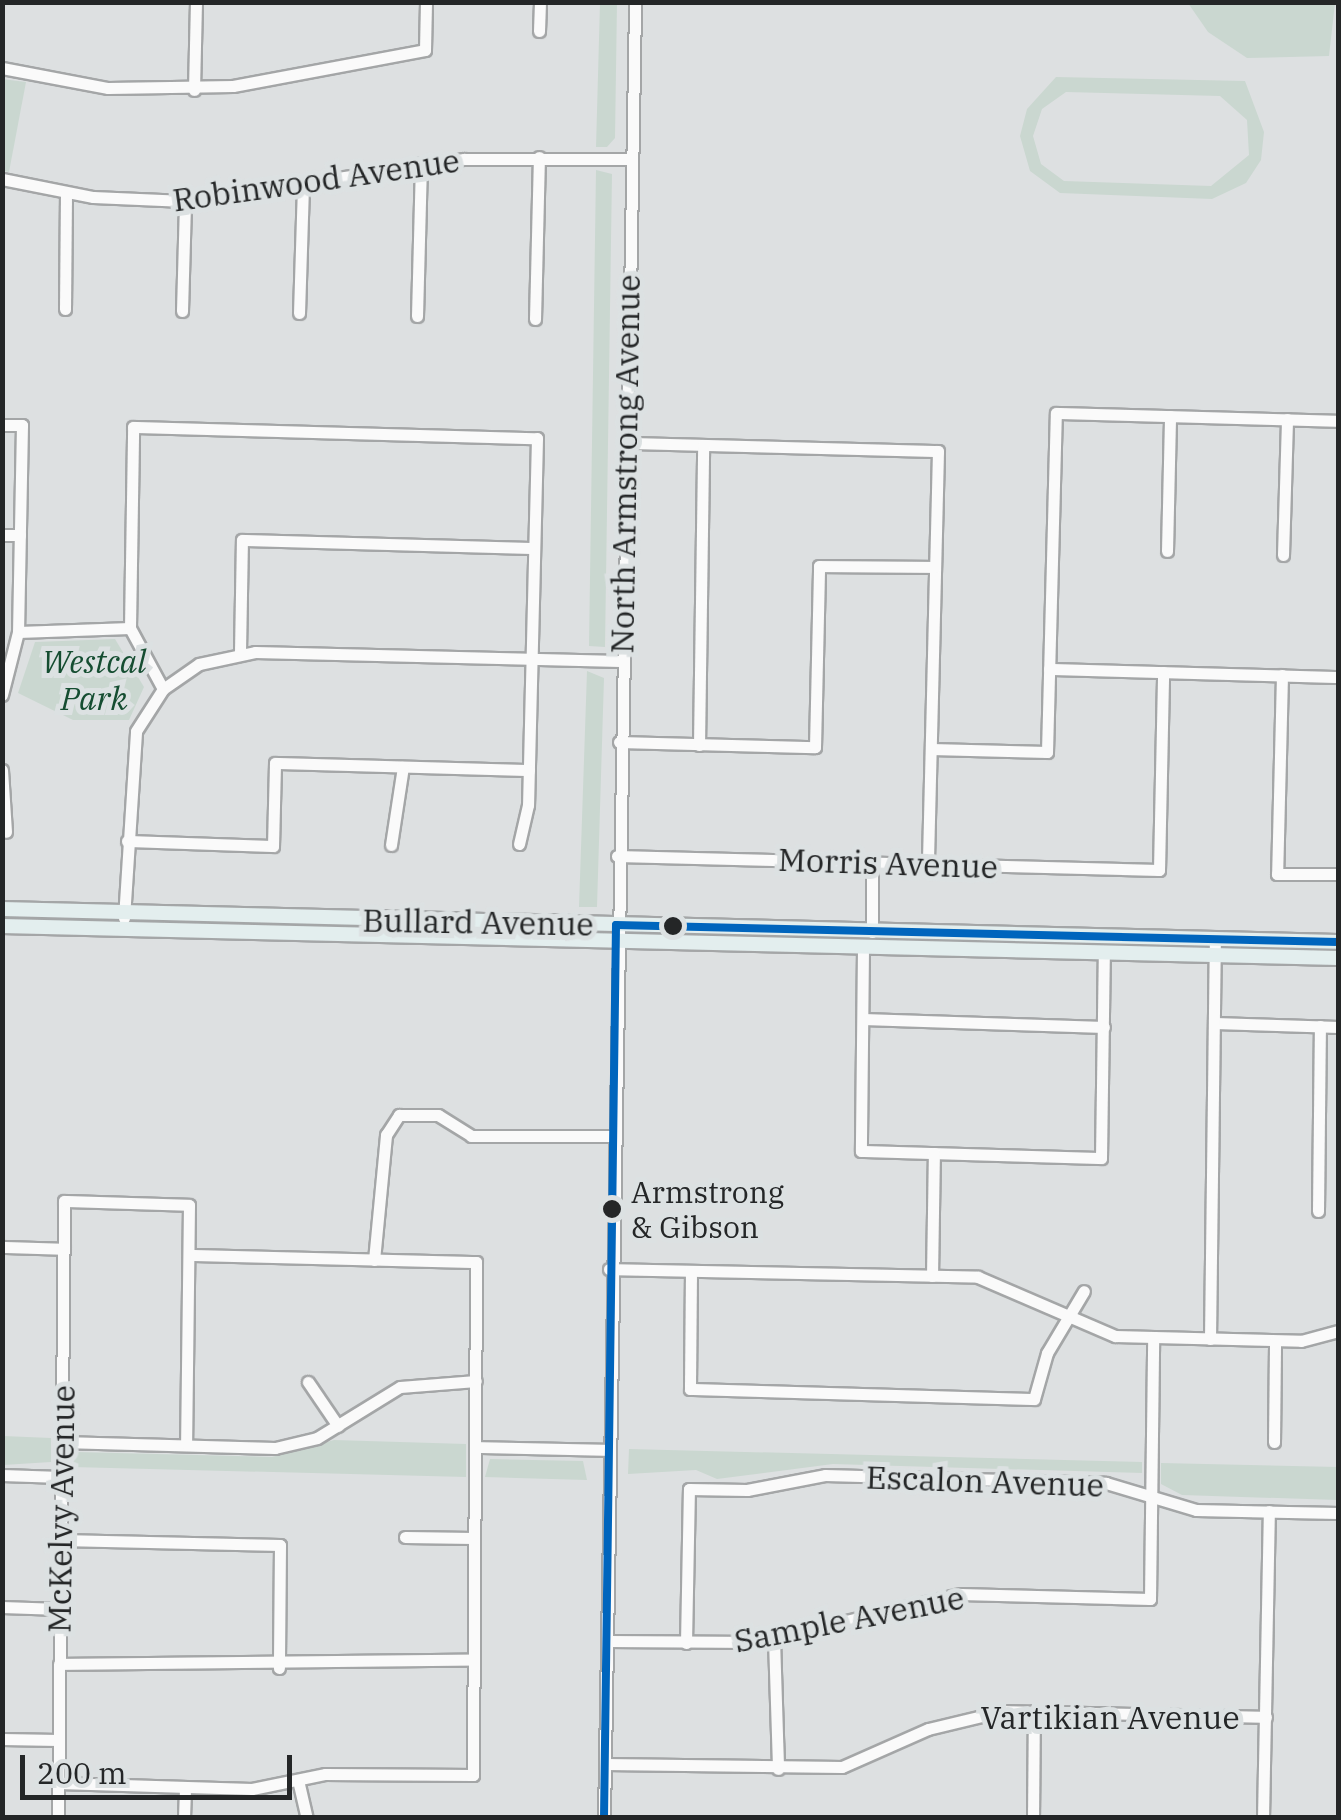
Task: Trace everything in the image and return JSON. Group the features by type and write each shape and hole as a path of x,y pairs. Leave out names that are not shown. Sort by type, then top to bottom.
{"main road":[{"name":"Bullard Avenue","path":"2,910 1338,942"},
{"name":"Bullard Avenue","path":"2,926 1338,958"},
{"name":"Bullard Avenue","path":"864,948 954,934"}],"street":[{"path":"194,90 196,2"},
{"path":"2,68 108,88 194,90 425,50 426,2"},
{"path":"540,2 540,31"},
{"name":"North Armstrong Avenue","path":"608,1641 611,1136 635,2"},
{"path":"536,319 539,157"},
{"name":"Robinwood Avenue","path":"2,179 66,193 185,201 421,163 539,157 632,159"},
{"path":"417,316 421,163"},
{"path":"299,314 303,185"},
{"path":"65,308 66,193"},
{"path":"182,310 185,201"},
{"path":"931,750 1047,752 1056,413 1338,421"},
{"path":"1168,551 1170,416"},
{"path":"1283,555 1287,419"},
{"path":"2,425 22,425 18,632 2,695"},
{"path":"164,689 130,628 134,427 537,438 529,770 519,844"},
{"path":"628,444 938,451 928,865"},
{"path":"699,744 703,445"},
{"path":"2,535 20,535"},
{"path":"240,652 242,540 534,548"},
{"path":"619,742 816,748 819,566 935,567"},
{"path":"18,632 130,628"},
{"path":"123,929 129,757 164,689 199,664 240,652 620,661"},
{"path":"1049,670 1338,677"},
{"name":"Morris Avenue","path":"617,856 1159,870 1163,672"},
{"path":"1282,676 1277,874 1338,874"},
{"path":"126,841 273,846 275,763 529,770"},
{"path":"390,845 403,767"},
{"path":"2,770 6,832"},
{"path":"872,863 872,932"},
{"path":"1210,1339 1215,941"},
{"path":"864,948 861,1151 1101,1158 1104,955"},
{"path":"863,1018 1104,1027"},
{"path":"1215,1023 1338,1027"},
{"path":"1318,1211 1320,1026"},
{"path":"374,1260 376,1195 398,1116 444,1117 471,1136 611,1136"},
{"path":"932,1276 934,1153"},
{"name":"McKelvy Avenue","path":"58,1818 64,1201 189,1204 189,1255"},
{"path":"2,1247 64,1249"},
{"path":"58,1782 185,1787 473,1775 476,1262 189,1255 186,1444"},
{"path":"610,1269 1000,1281 1096,1334 1275,1340 1338,1331"},
{"path":"691,1271 690,1388 1034,1399 1066,1320 1084,1291"},
{"path":"1150,1496 1153,1337"},
{"path":"1274,1442 1275,1340"},
{"path":"62,1442 274,1448 338,1426 400,1386 476,1381"},
{"path":"308,1382 338,1426"},
{"path":"476,1448 608,1450"},
{"name":"Escalon Avenue","path":"686,1642 689,1489 747,1490 826,1475 1106,1483 1196,1510 1338,1513"},
{"path":"2,1476 61,1478"},
{"name":"Sample Avenue","path":"608,1641 774,1639 960,1594 1150,1599 1150,1496"},
{"path":"1263,1818 1269,1511"},
{"path":"405,1537 473,1538"},
{"path":"61,1540 280,1544 279,1668"},
{"path":"2,1608 60,1609"},
{"path":"774,1639 778,1769"},
{"path":"604,1818 608,1641"},
{"path":"59,1664 279,1668 333,1658 472,1660"},
{"path":"1033,1818 1034,1710"},
{"name":"Vartikian Avenue","path":"605,1764 842,1768 958,1719 1034,1710 1266,1717"},
{"path":"2,1739 58,1740"},
{"path":"298,1780 307,1818"},
{"path":"184,1818 185,1787"}],"green space":[{"path":"600,3 617,3 615,138 607,147 596,147"},
{"path":"1188,3 1335,3 1329,56 1247,58 1208,32"},
{"path":"1056,77 1245,81 1264,132 1261,160 1246,183 1212,199 1060,193 1030,171 1020,136 1027,109","holes":["1066,92 1220,96 1247,120 1249,155 1211,186 1064,181 1041,164 1033,136 1042,109"]},
{"path":"2,79 26,82 9,172 3,171"},
{"path":"596,170 612,174 605,647 589,646"},
{"name":"Westcal Park","path":"115,639 144,687 129,720 73,720 18,693 35,642"},
{"path":"587,671 604,678 597,907 579,907"},
{"path":"3,1436 51,1438 51,1462 3,1465"},
{"path":"334,1440 466,1444 466,1477 72,1467 76,1452 272,1457"},
{"path":"629,1449 1142,1462 1142,1473 833,1464 717,1479 696,1470 628,1474"},
{"path":"490,1459 583,1461 587,1480 485,1477"},
{"path":"1161,1463 1338,1467 1338,1500 1182,1495 1161,1484"}],"transit line":[{"path":"604,1818 616,925 1338,942"}],"place":[{"name":"Armstrong & Gibson","path":"612,1209"}]}
